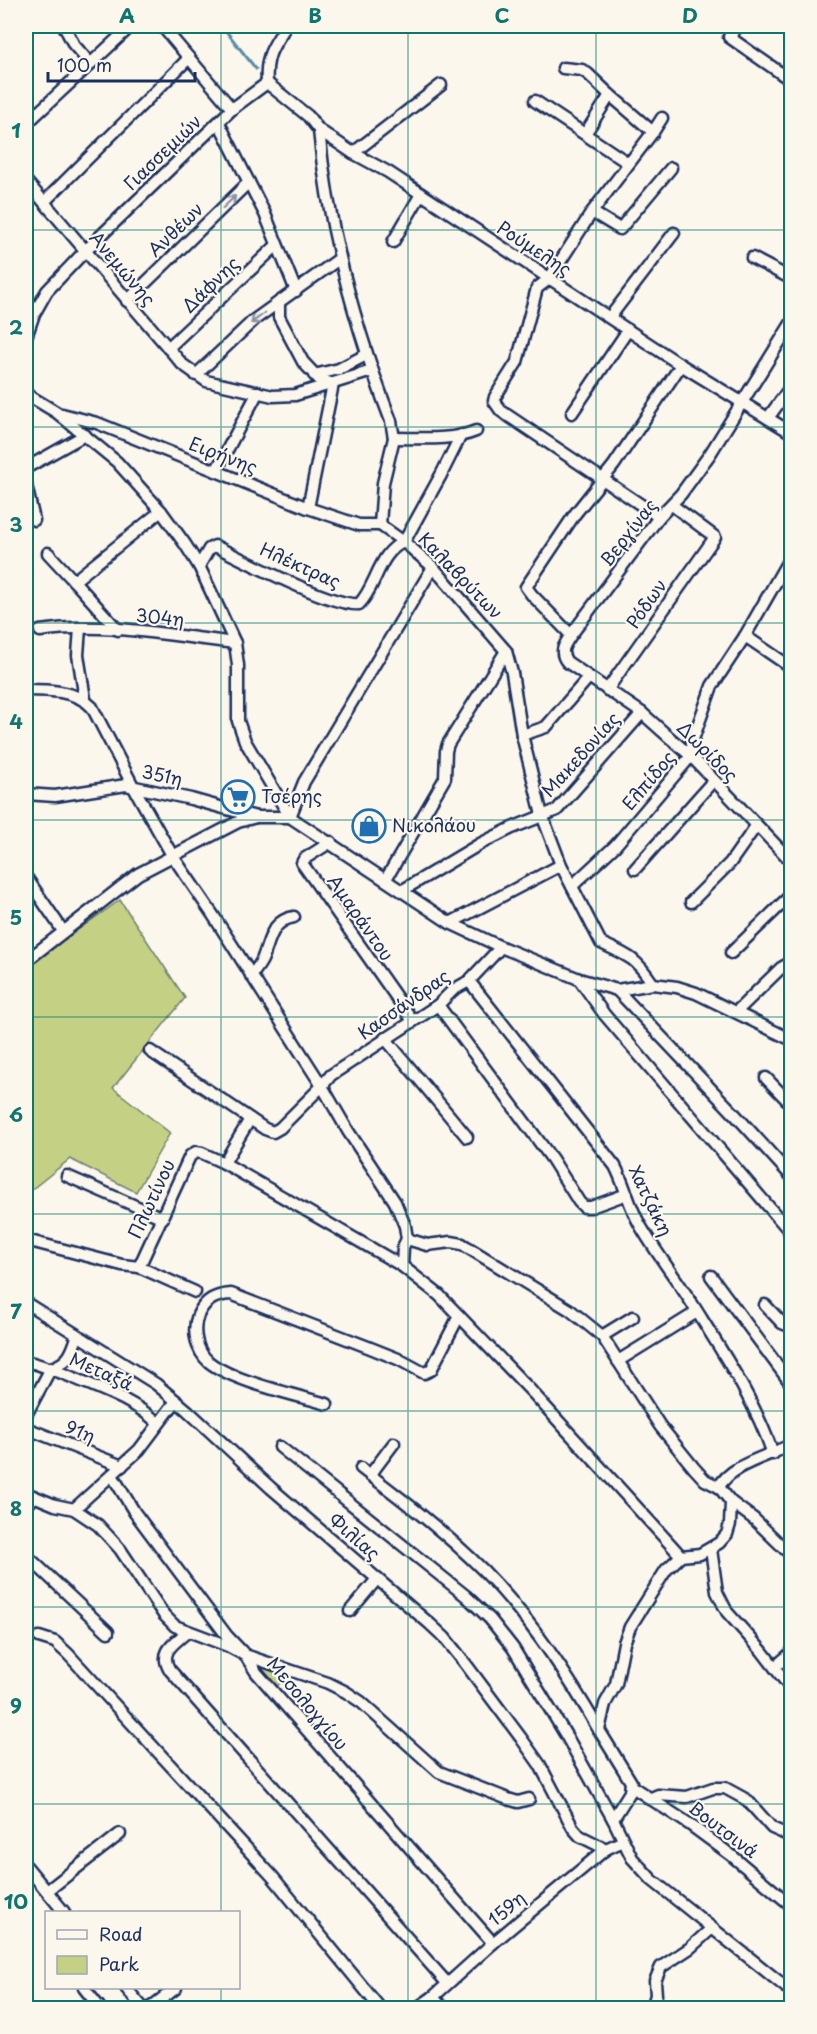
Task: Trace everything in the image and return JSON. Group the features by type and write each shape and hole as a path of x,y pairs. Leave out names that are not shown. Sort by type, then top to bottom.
{"street":[{"path":"64,26 74,45 90,63"},
{"path":"29,121 130,26"},
{"path":"162,26 232,109"},
{"path":"267,83 267,60 286,26"},
{"path":"738,26 729,37 787,78 792,64"},
{"path":"44,202 189,58"},
{"path":"563,68 582,70 588,74 653,132"},
{"name":"Γιασσεμιών","path":"26,337 34,314 47,291 85,251 232,109 267,83"},
{"name":"Ρούμελης","path":"267,83 308,116 319,130 353,153 388,172 681,365 792,433"},
{"path":"353,153 441,84"},
{"path":"585,134 610,95"},
{"path":"535,101 628,163"},
{"path":"26,107 29,121"},
{"path":"659,517 501,411 494,401 517,362 537,288 549,279 592,212 662,118"},
{"path":"219,123 265,214 296,291"},
{"path":"319,130 327,195 339,259 354,317 391,421 394,438 383,483 380,525"},
{"path":"592,212 620,229 671,168"},
{"name":"Ανεμώνης","path":"26,181 126,301 182,364 196,375"},
{"name":"Ανθέων","path":"126,301 249,182"},
{"path":"393,242 421,194"},
{"path":"610,317 674,233"},
{"name":"Δάφνης","path":"168,348 277,245"},
{"path":"752,258 792,279"},
{"path":"339,259 254,320 196,375 206,381 273,396 284,396 333,384 372,371"},
{"path":"279,302 279,317 303,362 319,379 333,384"},
{"name":"Βεργίνας","path":"589,677 567,662 563,655 564,645 659,517 672,505 710,454 792,322"},
{"path":"572,413 628,330"},
{"path":"314,375 339,369 366,355"},
{"path":"571,635 526,587 575,514 614,465 681,365"},
{"path":"308,508 333,384"},
{"path":"768,418 792,385"},
{"path":"216,471 258,392"},
{"path":"26,394 56,412 125,470 161,511 199,566 235,643 238,665 238,721 245,741 271,788 290,816 450,923 501,947 579,979 617,990 653,984 677,987 696,993 792,1040"},
{"name":"Ειρήνης","path":"56,412 97,423 308,508 359,525 380,525"},
{"path":"394,438 443,437 476,431"},
{"path":"26,468 85,435"},
{"path":"404,542 461,435"},
{"path":"26,485 34,520"},
{"name":"Ρόδων","path":"607,690 715,537 672,505"},
{"path":"74,581 161,511"},
{"name":"Καλαβρύτων","path":"380,525 433,567 506,651 522,735 542,815 561,865 601,944 620,951 638,963 653,984"},
{"name":"Ηλέκτρας","path":"199,566 209,549 215,546 314,592 352,605 363,600 373,579 394,548 404,542"},
{"path":"48,553 118,630"},
{"name":"Ελπίδος","path":"572,886 615,846 691,756 692,742 712,686 745,636 792,554"},
{"path":"290,816 310,773 433,567"},
{"name":"304η","path":"40,631 57,628 118,630 235,643"},
{"path":"81,628 78,655 85,699 99,717 133,786 172,855 395,1202 405,1226 407,1239 403,1247 402,1266"},
{"path":"745,636 792,668"},
{"path":"386,879 445,778 448,744 506,651"},
{"path":"522,735 546,727 589,677"},
{"name":"Δωρίδος","path":"589,677 642,713 691,756 792,862"},
{"path":"26,690 70,694 85,699"},
{"name":"Μακεδονίας","path":"402,890 471,849 557,810 642,713"},
{"path":"635,869 713,781"},
{"name":"351η","path":"26,794 55,796 133,786 256,817 290,816"},
{"path":"26,961 138,874 238,822 256,817"},
{"path":"691,902 730,863 756,826"},
{"name":"Αμαράντου","path":"331,842 304,859 302,863 413,1021"},
{"path":"450,923 561,865"},
{"path":"26,877 63,931"},
{"path":"731,953 792,894"},
{"path":"251,976 262,960 268,941 278,922 294,917"},
{"name":"Κασσάνδρας","path":"250,1119 273,1132 280,1128 331,1075 438,1005 453,990 468,981 501,947"},
{"path":"736,1012 781,968 788,964 792,965"},
{"path":"579,979 604,1014 792,1234"},
{"name":"Χατζάκη","path":"468,981 615,1166 629,1204 640,1225 697,1312 752,1403 773,1454"},
{"path":"617,990 792,1178"},
{"path":"438,1005 552,1159 579,1202 584,1207 591,1207 627,1194"},
{"path":"385,1038 467,1137"},
{"path":"150,1051 250,1119 224,1163 402,1266 439,1295 598,1463 681,1556"},
{"path":"766,1078 792,1105"},
{"name":"Πλωτίνου","path":"139,1268 190,1156 196,1152 202,1153 224,1163"},
{"path":"67,1176 163,1218"},
{"path":"407,1239 428,1245 451,1242 462,1244 570,1310 602,1336 667,1435 705,1480 718,1488 731,1502 754,1519 792,1556"},
{"path":"26,1240 122,1266 139,1268 195,1292"},
{"path":"711,1276 792,1385"},
{"path":"327,1404 233,1375 210,1363 202,1354 197,1342 195,1322 210,1298 231,1294 398,1359 424,1373 431,1370 459,1316"},
{"name":"Φιλίας","path":"26,1303 77,1337 156,1384 262,1480 445,1638 540,1765 573,1828 580,1836 606,1849"},
{"path":"765,1305 782,1323 792,1327"},
{"path":"618,1361 697,1312"},
{"path":"602,1336 633,1317"},
{"path":"26,1414 51,1368 68,1359 77,1337"},
{"name":"Μεταξά","path":"26,1361 51,1368 116,1395 134,1404 158,1423"},
{"path":"74,1509 148,1440 176,1401"},
{"name":"91η","path":"26,1428 122,1466"},
{"path":"394,1443 366,1471 484,1571 508,1598 556,1662 630,1782 613,1819"},
{"path":"280,1447 466,1596 490,1620 513,1648 567,1737 632,1858 652,1880 792,1992"},
{"path":"718,1488 723,1479 742,1466 790,1447"},
{"name":"Μεσολογγίου","path":"112,1474 135,1513 256,1672 493,1943"},
{"path":"26,1506 30,1495 74,1509 91,1519 120,1549 164,1615 175,1626 228,1646 245,1655 328,1683 361,1702 439,1772 518,1802 529,1799"},
{"path":"599,1730 605,1704 615,1684 630,1627 666,1570 681,1556 691,1556 711,1549 727,1534 731,1502"},
{"path":"711,1549 719,1599 727,1612 792,1690"},
{"path":"26,1556 108,1632"},
{"path":"350,1611 377,1579"},
{"path":"187,1632 165,1655 164,1661 168,1670 447,1983"},
{"path":"39,1637 55,1642 68,1654 272,1876 380,2008"},
{"path":"775,1667 792,1652"},
{"name":"Βουτσινά","path":"630,1782 650,1799 731,1855 792,1906"},
{"path":"650,1799 658,1795 687,1797 713,1788 726,1788 747,1800 772,1828 792,1837"},
{"path":"47,1891 120,1834"},
{"name":"159η","path":"417,2008 433,1997 493,1943 606,1849 623,1841"},
{"path":"26,1866 63,1911"},
{"path":"652,2008 656,1995 655,1981 662,1967 690,1948 712,1928"},
{"path":"85,1989 100,2008"},
{"path":"127,1989 143,2008"},
{"path":"150,2008 175,1989"},
{"path":"433,1997 443,2008"}],"green space":[{"path":"120,900 185,998 113,1088 170,1133 136,1192 70,1159 26,1194 26,967"},
{"path":"256,1664 289,1675 276,1687"}],"waterway":[{"path":"222,26 256,69"}],"place":[{"name":"Τσέρης","path":"238,797"},
{"name":"Νικολάου","path":"369,826"}]}
